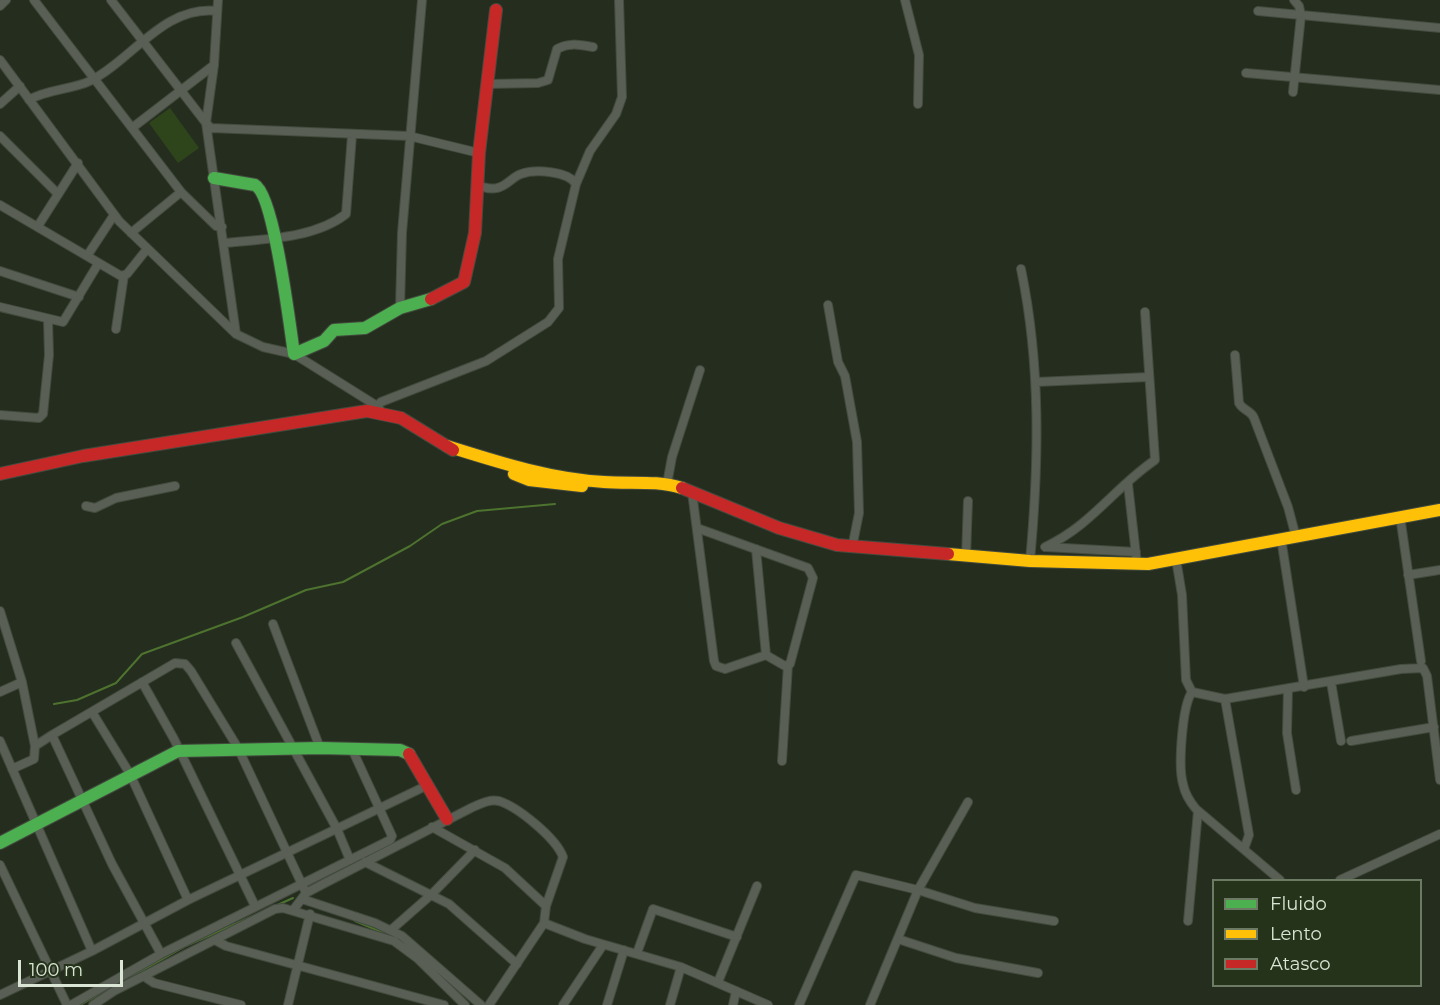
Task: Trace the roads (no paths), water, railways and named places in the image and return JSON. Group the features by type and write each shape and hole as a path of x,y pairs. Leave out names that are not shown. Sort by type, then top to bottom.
{"street":[{"path":"0,6 6,0"},
{"path":"34,0 181,192 216,226 222,227"},
{"path":"111,0 211,128 409,136 480,153"},
{"path":"120,0 122,14"},
{"path":"218,0 214,65 206,123 225,243 236,334"},
{"path":"400,308 409,136 422,0"},
{"path":"379,408 381,402 486,361 554,318 559,308 558,259 576,184 590,151 616,114 622,97 619,0"},
{"path":"905,0 920,55 918,104"},
{"path":"1293,92 1301,15 1296,1"},
{"path":"29,100 94,78 142,41 180,17 202,10 217,10"},
{"path":"294,354 321,342 334,330 365,328 400,308 439,297 464,282 475,233 480,153 496,10"},
{"path":"1258,11 1440,27"},
{"path":"488,84 538,83 548,80 557,49 564,45 575,44 594,47"},
{"path":"0,60 78,163 114,215 236,334 263,347 294,354 379,408 405,420 447,446 526,470 604,482 647,481 667,484 779,528 852,548 966,557 1030,561 1176,559 1440,510"},
{"path":"132,129 214,65"},
{"path":"1246,73 1440,90"},
{"path":"0,105 20,86"},
{"path":"225,243 274,238 309,231 346,214 352,135"},
{"path":"0,136 57,193"},
{"path":"38,226 78,163"},
{"path":"478,186 493,189 504,186 524,173 535,172 563,175 573,179 576,184"},
{"path":"214,178 260,188 274,238 294,354"},
{"path":"131,233 181,192"},
{"path":"0,205 98,264 124,275"},
{"path":"87,256 114,215"},
{"path":"116,329 124,275 147,249"},
{"path":"0,307 60,323 65,321 98,264"},
{"path":"1021,268 1036,382 1037,446 1030,561"},
{"path":"0,271 79,297"},
{"path":"828,305 838,362 845,376 857,442 859,513 852,548"},
{"path":"1045,547 1064,538 1090,519 1155,460 1145,312"},
{"path":"0,415 39,418 43,414 49,355 48,320"},
{"path":"1235,355 1239,403 1241,407 1252,412 1288,507 1296,537"},
{"path":"667,484 672,457 700,370"},
{"path":"1036,382 1149,377"},
{"path":"0,474 83,456 379,408"},
{"path":"1128,484 1136,558"},
{"path":"86,506 95,508 116,498 176,486"},
{"path":"692,492 716,666 725,669 766,656 788,665"},
{"path":"966,557 968,501"},
{"path":"1400,516 1421,661"},
{"path":"697,528 808,568 813,574 791,662 788,665 782,761"},
{"path":"1281,538 1304,687"},
{"path":"1031,546 1136,558"},
{"path":"756,549 766,656"},
{"path":"1176,559 1182,595 1186,680 1192,692 1187,704 1181,774 1188,797 1198,811 1279,879"},
{"path":"1408,575 1440,570"},
{"path":"0,611 22,682 35,746 34,759 12,769"},
{"path":"273,624 320,748"},
{"path":"236,643 292,750 337,829 350,860"},
{"path":"35,746 175,663 185,664 238,748 303,893 391,930 419,949 481,1005"},
{"path":"1192,692 1225,699 1401,669 1423,668 1427,676 1440,780"},
{"path":"0,692 22,682"},
{"path":"142,682 255,906"},
{"path":"1330,682 1341,741"},
{"path":"1288,689 1287,733 1296,790"},
{"path":"1225,699 1249,835 1244,849"},
{"path":"92,712 130,774 188,900"},
{"path":"1351,741 1434,727"},
{"path":"52,735 85,800 112,864 161,954"},
{"path":"0,741 92,951"},
{"path":"0,843 178,751 238,748 400,750 410,754 447,819"},
{"path":"294,909 303,893 350,860 390,840 392,836 352,749"},
{"path":"0,995 92,951 188,900 428,785"},
{"path":"0,865 49,971 69,1005 255,906 303,893 447,819 486,801 499,801 528,818 562,855 561,867 546,906 544,922 489,1005"},
{"path":"870,1005 918,890 968,802"},
{"path":"1188,921 1198,811"},
{"path":"432,827 505,868 546,906"},
{"path":"1342,879 1440,834"},
{"path":"391,930 432,894 474,850"},
{"path":"365,862 432,894 471,921 517,964"},
{"path":"799,1005 856,875 918,890 975,908 1054,921"},
{"path":"718,982 758,886"},
{"path":"93,1005 114,991 275,909 294,909 394,941 417,958 460,1003"},
{"path":"637,953 653,909 737,937"},
{"path":"288,1005 310,914"},
{"path":"544,922 603,945 681,967 768,1005"},
{"path":"898,939 956,958 1038,973"},
{"path":"215,940 226,946 444,1005"},
{"path":"563,1005 603,945"},
{"path":"607,1005 624,950"},
{"path":"670,1005 681,967"},
{"path":"145,977 153,983 241,1005"},
{"path":"732,1005 736,991"}],"waterway":[{"path":"54,704 77,700 116,683 142,654 243,617 306,590 343,582 410,546 442,524 477,511 555,504"},
{"path":"80,1005 186,946 293,898"},
{"path":"355,921 391,936"}]}
